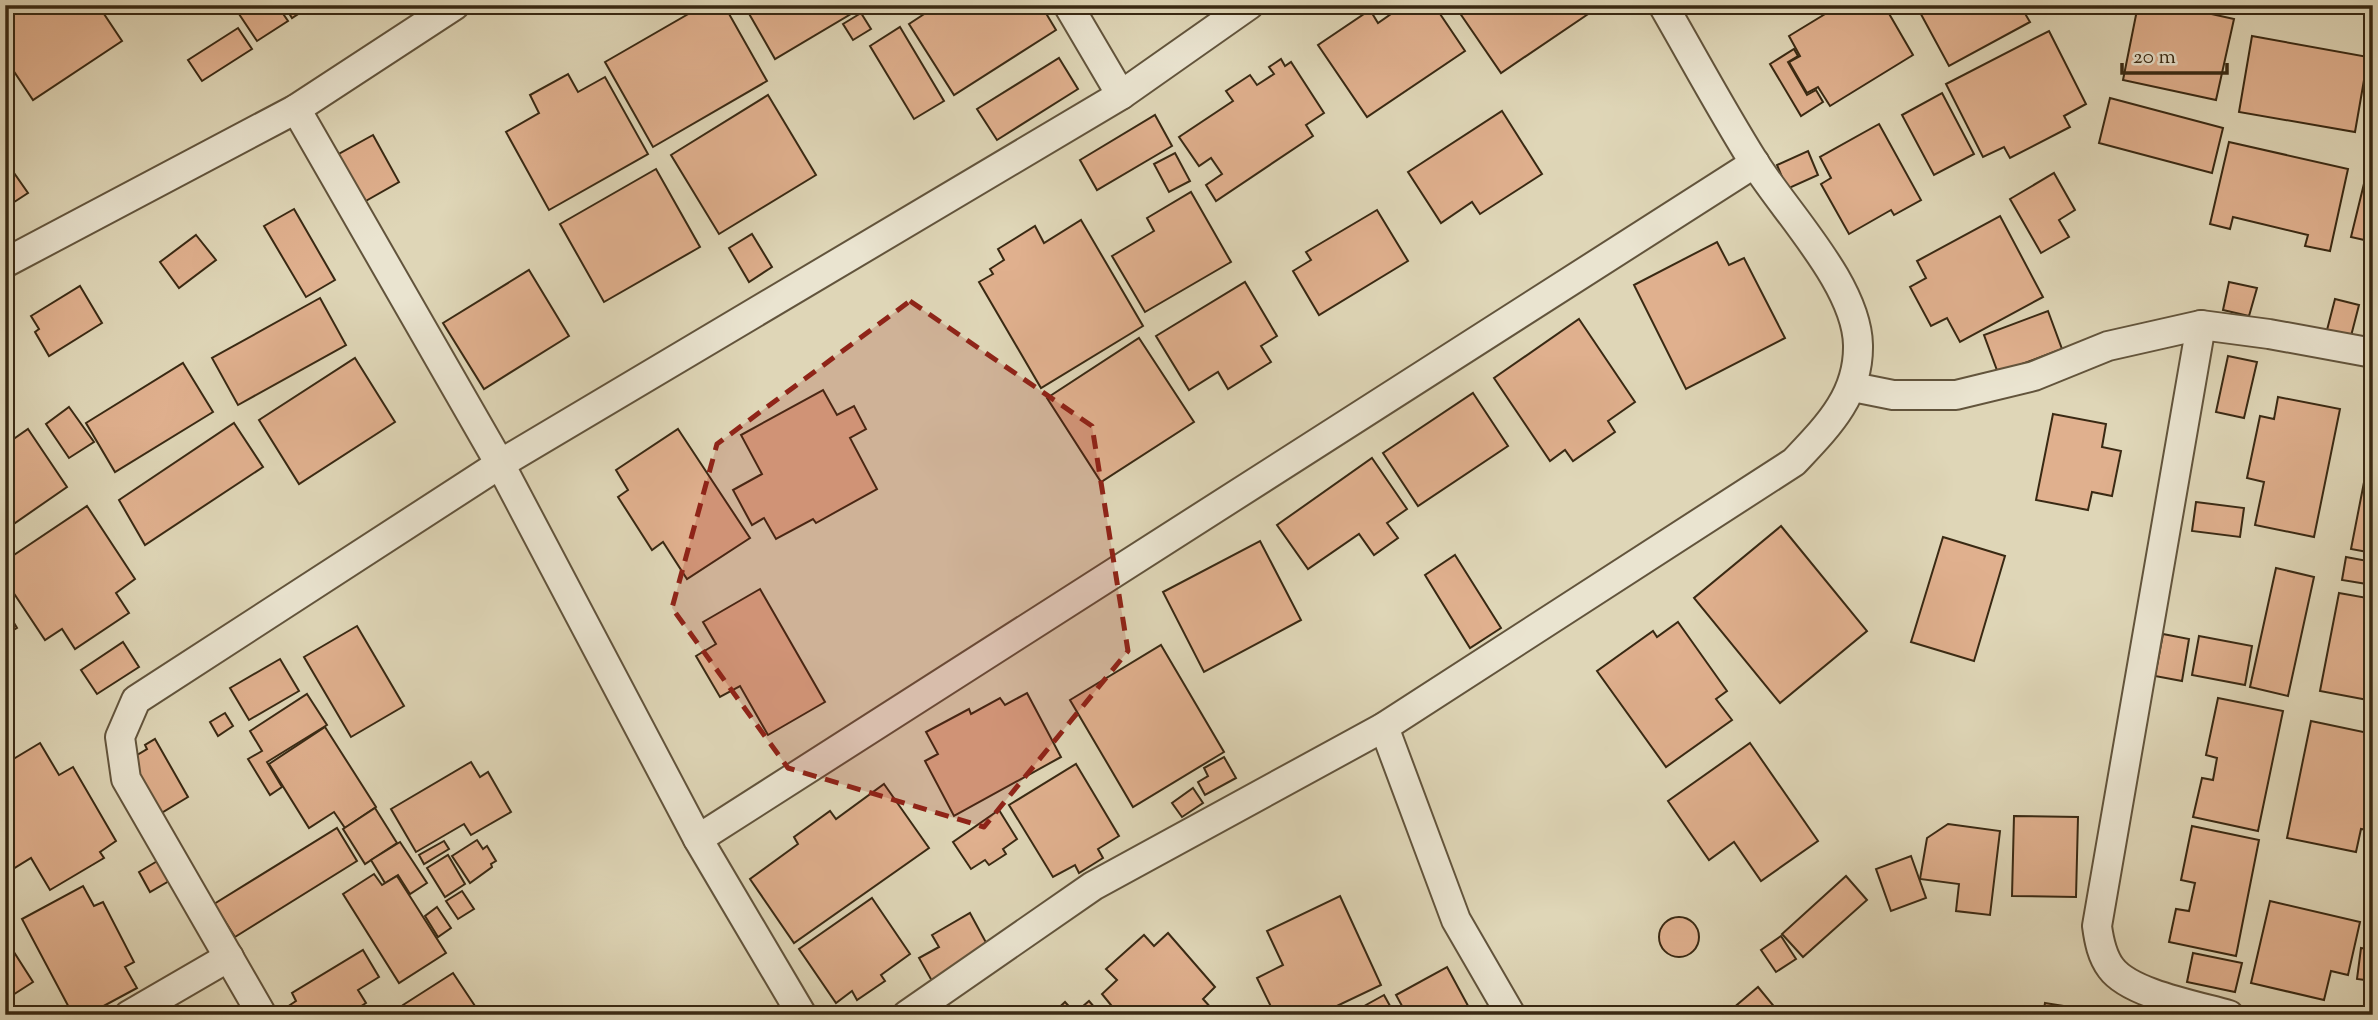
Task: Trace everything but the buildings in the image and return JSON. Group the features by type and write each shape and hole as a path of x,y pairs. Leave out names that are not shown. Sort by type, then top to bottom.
{"street":[{"path":"5,264 296,108 455,5"},
{"path":"1068,5 1121,95"},
{"path":"262,1015 125,779 120,737 136,701 500,464 1121,95 1248,5"},
{"path":"907,1015 1093,886 1384,727 1794,462 1837,416 1853,387 1858,344 1847,295 1755,163 1663,5"},
{"path":"296,108 500,464 698,839 802,1015"},
{"path":"698,839 1755,163"},
{"path":"1853,387 1893,396 1956,395 2034,376 2108,346 2201,325 2373,353"},
{"path":"2201,325 2097,926 2101,947 2112,970 2146,992 2229,1015"},
{"path":"1384,727 1456,919 1511,1015"},
{"path":"129,1015 229,957"}],"highlighted area":[{"path":"910,301 1092,426 1128,651 984,827 788,768 672,608 717,444"}]}
